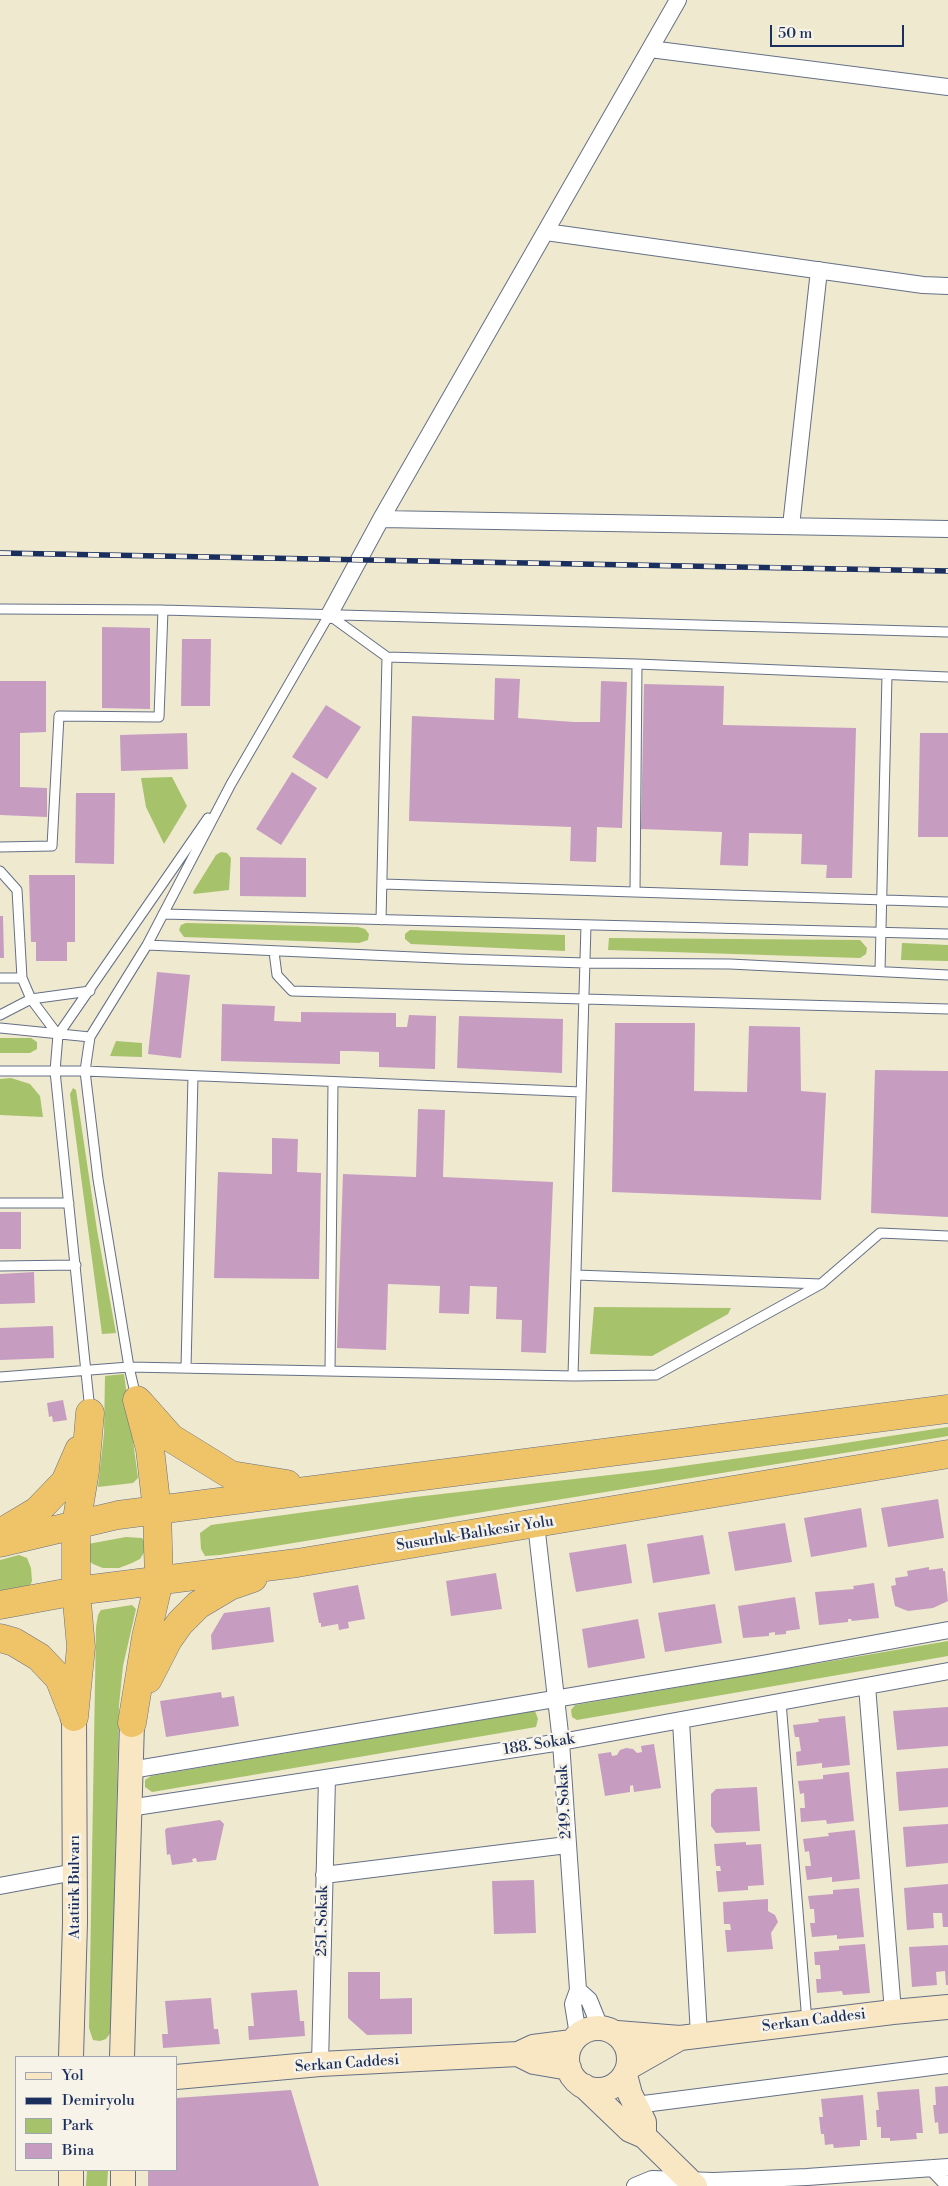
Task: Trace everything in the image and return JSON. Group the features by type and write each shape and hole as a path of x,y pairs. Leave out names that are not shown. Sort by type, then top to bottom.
{"highway":[{"path":"137,1400 171,1438 231,1475 319,1490"},
{"path":"132,1723 146,1637 159,1581 158,1510 150,1449 137,1400"},
{"path":"0,1543 118,1515 948,1409"},
{"path":"74,1717 81,1647 76,1591 76,1525 85,1471 90,1413"},
{"path":"0,1533 37,1511 65,1482 75,1462 90,1413"},
{"name":"Susurluk-Balıkesir Yolu","path":"0,1605 76,1591 296,1563 948,1454"},
{"path":"132,1723 154,1663 180,1623 198,1605 230,1586 296,1563"},
{"path":"0,1638 14,1642 39,1658 59,1678 74,1717"}],"main road":[{"name":"Atatürk Bulvarı","path":"71,2056 75,1872 74,1717"},
{"path":"122,2056 132,1723"},
{"name":"Serkan Caddesi","path":"178,2078 320,2064 518,2054 533,2047 592,2034 689,2036 948,2007"},
{"path":"644,2136 644,2122 627,2086 628,2048 592,2034 568,2052 569,2068 576,2080 630,2130 644,2136 693,2184"},
{"name":"Serkan Caddesi","path":"627,2071 689,2036"},
{"name":"Serkan Caddesi","path":"518,2054 534,2062 569,2068"},
{"path":"584,2086 603,2090 619,2082 627,2071"},
{"path":"71,2171 71,2186"},
{"path":"123,2171 123,2186"}],"street":[{"path":"329,615 381,519 678,0"},
{"path":"650,49 948,87"},
{"path":"546,232 922,285 948,286"},
{"path":"790,526 819,270"},
{"path":"381,519 948,529"},
{"name":"249. Sokak","path":"536,1524 561,1742 578,1990 573,2004 592,2034"},
{"path":"131,1770 763,1664 948,1630"},
{"name":"188. Sokak","path":"129,1808 561,1742 948,1672"},
{"path":"867,1686 893,2012"},
{"path":"681,1721 689,2036"},
{"name":"251. Sokak","path":"320,2064 327,1778"},
{"path":"324,1875 567,1845"},
{"path":"0,1886 75,1872"},
{"path":"578,1990 589,2000 592,2034"},
{"path":"636,2105 948,2065"},
{"path":"635,2186 652,2179 693,2184 811,2182 940,2168 948,2184"}],"lane":[{"path":"0,609 163,610 948,632"},
{"path":"0,848 52,846 59,716 159,717 163,610"},
{"path":"329,615 386,657 637,664 948,677"},
{"path":"137,1400 129,1367 98,1179 85,1071 90,1037 146,945 231,784 329,615"},
{"path":"381,920 386,657"},
{"path":"635,892 637,664"},
{"path":"880,971 887,675"},
{"path":"90,1413 55,1071 58,1035 231,784"},
{"path":"0,871 17,890 22,978 30,999 58,1035"},
{"path":"383,884 948,902"},
{"path":"163,914 948,934"},
{"path":"573,1376 586,925"},
{"path":"146,945 274,952 585,963 730,964 948,974"},
{"path":"274,952 277,975 292,991 948,1009"},
{"path":"0,978 22,978"},
{"path":"0,1015 30,999 90,991"},
{"path":"0,1028 90,1037"},
{"path":"0,1071 85,1071 581,1092"},
{"path":"186,1368 193,1076"},
{"path":"330,1371 333,1082"},
{"path":"0,1203 69,1203"},
{"path":"0,1377 129,1367 573,1376 656,1375 821,1284 880,1233 948,1236"},
{"path":"0,1266 76,1265"},
{"path":"576,1275 821,1284"},
{"path":"781,1702 807,2022"}],"green space":[{"path":"172,777 187,806 164,844 146,807 141,778"},
{"path":"221,852 227,853 231,858 229,890 194,894 193,892 216,855"},
{"path":"186,923 358,927 365,929 369,934 368,940 359,943 184,937 179,930 181,925"},
{"path":"410,930 565,935 565,951 411,944 405,939 405,934"},
{"path":"609,938 860,940 867,948 866,954 860,958 608,950"},
{"path":"902,943 948,945 948,961 901,960"},
{"path":"0,1038 31,1038 37,1042 37,1049 30,1053 0,1053"},
{"path":"116,1041 142,1043 142,1057 110,1056"},
{"path":"11,1078 30,1084 40,1096 43,1117 0,1115 0,1079"},
{"path":"73,1088 76,1090 97,1230 116,1333 102,1334 70,1094"},
{"path":"594,1307 731,1308 728,1314 652,1356 590,1354"},
{"path":"124,1374 138,1478 133,1483 98,1487 104,1433 105,1376"},
{"path":"948,1427 948,1436 220,1555 205,1556 201,1549 200,1533 211,1525 415,1497 654,1470"},
{"path":"126,1537 142,1538 146,1544 145,1551 140,1559 119,1568 103,1568 93,1564 84,1557 88,1544"},
{"path":"19,1555 27,1558 31,1568 32,1581 29,1588 0,1593 0,1560"},
{"path":"132,1605 136,1609 123,1666 119,1705 111,2032 106,2039 100,2041 93,2040 89,2028 96,1627 101,1610"},
{"path":"948,1641 948,1656 577,1720 572,1717 571,1710 575,1705"},
{"path":"535,1711 538,1719 536,1727 152,1792 145,1787 145,1780 151,1776"},
{"path":"87,2171 108,2171 107,2186 86,2186"}],"building":[{"path":"102,627 150,628 150,709 102,708"},
{"path":"182,639 211,639 210,706 181,706"},
{"path":"495,678 520,679 518,718 574,722 600,722 601,681 627,682 622,828 597,827 596,862 570,861 571,827 409,821 412,716 494,720"},
{"path":"0,681 46,681 46,732 20,733 20,787 47,788 47,817 0,815"},
{"path":"644,684 724,686 723,725 856,728 852,878 826,878 827,865 801,864 802,834 749,833 748,866 720,865 722,832 641,829"},
{"path":"326,705 361,727 327,779 292,757"},
{"path":"187,733 188,769 121,771 120,735"},
{"path":"920,733 948,733 948,837 918,837"},
{"path":"292,772 317,788 281,845 256,829"},
{"path":"76,793 115,793 114,864 75,863"},
{"path":"240,857 306,858 306,897 240,896"},
{"path":"29,875 75,875 75,942 67,942 67,961 36,961 36,942 31,942"},
{"path":"0,916 3,916 4,958 0,958"},
{"path":"157,972 190,975 181,1058 148,1054"},
{"path":"222,1004 275,1006 274,1021 301,1022 301,1012 396,1013 396,1027 407,1027 409,1015 436,1016 435,1069 379,1067 379,1052 353,1051 340,1051 340,1064 221,1061"},
{"path":"459,1016 563,1019 562,1073 457,1068"},
{"path":"615,1023 695,1023 694,1091 747,1092 749,1026 800,1027 801,1091 826,1093 821,1200 612,1192"},
{"path":"875,1070 948,1071 948,1217 871,1213"},
{"path":"418,1109 445,1110 443,1177 553,1182 546,1353 521,1352 522,1320 496,1319 497,1287 470,1286 469,1314 439,1313 440,1286 388,1284 386,1350 337,1348 343,1174 416,1177"},
{"path":"272,1138 298,1139 297,1172 321,1173 319,1279 214,1278 218,1172 272,1174"},
{"path":"0,1212 21,1212 21,1249 0,1249"},
{"path":"34,1272 35,1303 0,1304 0,1274"},
{"path":"53,1326 54,1358 0,1360 0,1328"},
{"path":"63,1400 67,1420 53,1422 52,1416 49,1417 47,1403"},
{"path":"938,1499 944,1538 888,1547 881,1508"},
{"path":"861,1508 867,1547 811,1557 804,1518"},
{"path":"785,1523 792,1562 735,1571 728,1532"},
{"path":"703,1535 710,1574 653,1583 647,1544"},
{"path":"626,1544 632,1583 576,1592 569,1553"},
{"path":"929,1567 929,1570 943,1568 943,1571 945,1571 948,1601 933,1608 908,1611 895,1606 891,1586 896,1585 895,1578 908,1576 907,1571"},
{"path":"496,1573 502,1609 451,1616 446,1581"},
{"path":"874,1583 879,1618 852,1621 848,1619 848,1622 819,1625 815,1592 854,1589 853,1586"},
{"path":"358,1585 365,1619 348,1622 349,1628 339,1630 338,1624 321,1627 313,1593"},
{"path":"795,1597 800,1629 786,1631 786,1634 775,1635 775,1632 769,1633 769,1636 743,1638 738,1606"},
{"path":"715,1604 722,1643 665,1652 658,1613"},
{"path":"270,1607 274,1642 212,1650 211,1635 224,1613"},
{"path":"638,1619 645,1658 588,1668 582,1629"},
{"path":"221,1692 222,1698 234,1696 239,1726 166,1737 160,1701"},
{"path":"948,1707 948,1746 897,1750 893,1711"},
{"path":"845,1716 850,1765 822,1768 822,1763 797,1766 796,1752 801,1751 799,1737 795,1737 793,1725 819,1722 818,1719"},
{"path":"654,1744 661,1788 634,1792 633,1785 630,1786 630,1792 605,1796 598,1754 611,1752 612,1756 617,1755 620,1750 626,1748 633,1749 637,1753 642,1752 641,1746"},
{"path":"948,1768 948,1807 899,1811 896,1772"},
{"path":"849,1772 854,1821 827,1824 826,1820 801,1822 800,1808 805,1808 804,1793 800,1794 798,1781 823,1779 823,1775"},
{"path":"757,1787 760,1831 716,1833 711,1826 711,1794 716,1789"},
{"path":"220,1820 224,1824 216,1860 197,1862 196,1858 192,1859 193,1862 172,1865 170,1854 167,1855 165,1830 167,1828"},
{"path":"948,1824 948,1863 906,1867 903,1827"},
{"path":"855,1830 860,1879 832,1882 832,1877 807,1880 805,1866 811,1866 809,1851 805,1852 803,1839 829,1836 828,1833"},
{"path":"746,1842 746,1845 761,1844 764,1885 748,1886 748,1890 718,1892 716,1871 721,1871 720,1866 716,1866 714,1844"},
{"path":"534,1880 536,1933 494,1934 492,1881"},
{"path":"948,1884 948,1927 943,1927 942,1913 933,1913 934,1928 907,1930 904,1888"},
{"path":"859,1888 864,1937 837,1939 837,1935 812,1937 810,1923 815,1923 814,1909 810,1909 808,1896 833,1894 833,1890"},
{"path":"768,1899 768,1911 775,1915 778,1922 771,1933 773,1949 727,1952 725,1930 731,1930 730,1924 724,1924 723,1902"},
{"path":"865,1944 870,1993 843,1995 842,1991 817,1993 816,1979 821,1979 820,1965 815,1965 814,1952 839,1950 839,1946"},
{"path":"948,1945 948,1985 946,1985 945,1971 936,1972 937,1985 912,1987 909,1947"},
{"path":"348,1972 380,1972 380,1999 412,1998 412,2034 367,2035 348,2018"},
{"path":"297,1990 300,2021 304,2021 305,2036 249,2040 248,2026 254,2026 251,1993"},
{"path":"211,1998 214,2029 218,2029 220,2044 163,2048 162,2034 168,2034 165,2001"},
{"path":"948,2086 948,2133 939,2134 938,2122 935,2123 933,2105 936,2105 935,2087"},
{"path":"919,2089 923,2133 916,2133 917,2139 890,2141 890,2138 881,2138 881,2127 877,2127 876,2110 879,2110 877,2092"},
{"path":"291,2090 319,2186 148,2186 148,2171 178,2171 178,2098"},
{"path":"863,2095 867,2140 860,2140 860,2146 834,2148 833,2144 825,2145 824,2134 821,2134 819,2117 823,2117 821,2099"}],"railway":[{"path":"0,553 948,571"}]}
